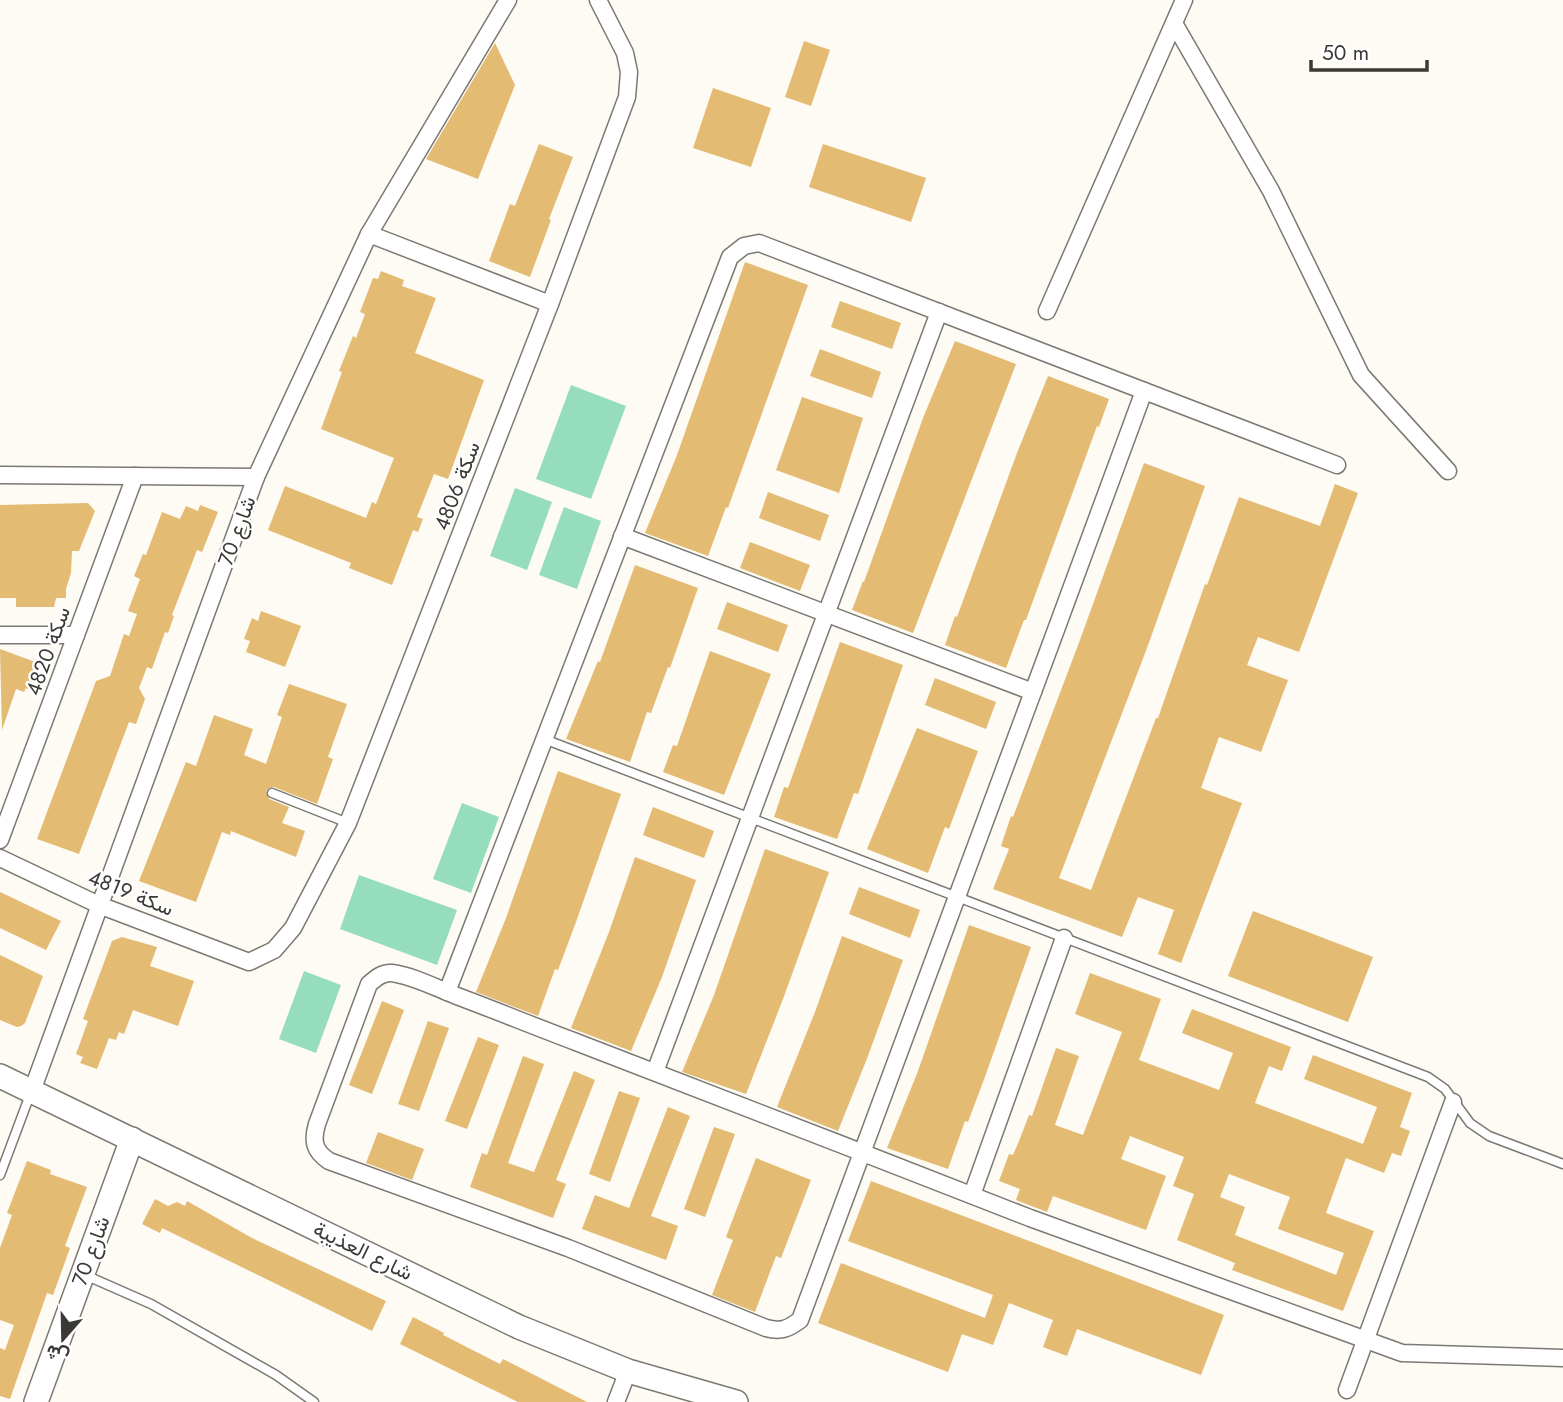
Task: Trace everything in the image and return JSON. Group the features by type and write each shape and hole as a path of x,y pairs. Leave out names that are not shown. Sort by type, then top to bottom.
{"street":[{"name":"شارع 70","path":"32,1091 256,477 369,233 508,0"},
{"name":"سكة 4806","path":"249,962 274,950 293,928 348,823 551,304 627,97 629,72 625,53 598,0"},
{"path":"1047,311 1184,0"},
{"path":"1174,25 1271,191 1361,375 1448,471"},
{"path":"369,233 551,304"},
{"path":"447,992 730,257 744,246 760,243 1337,466"},
{"path":"655,1073 939,312"},
{"path":"1144,391 1033,692 957,897 862,1153 800,1320 789,1329 778,1331 568,1248 330,1161 320,1155 314,1145 313,1137 369,984 388,973 405,976 862,1153 972,1195 1402,1353 1563,1358"},
{"path":"0,475 256,477"},
{"name":"سكة 4820","path":"0,840 135,476"},
{"path":"622,537 1033,692"},
{"path":"0,635 76,635"},
{"name":"سكة 4819","path":"0,858 99,905 249,962"},
{"path":"972,1195 1065,938"},
{"name":"شارع العذيبة","path":"0,1076 519,1327 628,1371 736,1402"},
{"path":"1347,1390 1453,1102"},
{"name":"شارع 70","path":"36,1402 132,1139"},
{"path":"616,1402 628,1371"}],"lane":[{"path":"544,739 1428,1077 1445,1089 1470,1123 1489,1136 1563,1164"},
{"path":"272,793 348,823"},
{"path":"0,1175 32,1091"},
{"path":"83,1274 151,1304 276,1375 314,1402"}],"green space":[{"path":"571,385 626,406 591,499 536,479"},
{"path":"515,488 552,502 527,570 490,556"},
{"path":"564,507 601,521 577,589 539,575"},
{"path":"462,803 499,817 471,893 433,879"},
{"path":"359,875 457,910 437,965 340,929"},
{"path":"304,971 341,985 316,1053 279,1039"}],"building":[{"path":"804,41 830,50 811,106 785,97"},
{"path":"495,43 515,85 478,179 426,159"},
{"path":"713,88 771,108 751,167 693,148"},
{"path":"539,144 573,157 530,277 489,261 510,204 515,206"},
{"path":"823,144 926,178 911,222 809,187"},
{"path":"745,262 808,285 728,508 726,507 708,556 645,533 677,455"},
{"path":"381,271 404,280 402,286 436,298 415,353 484,380 448,479 434,474 417,517 423,519 418,532 413,530 392,585 349,568 351,563 268,530 285,486 366,518 372,502 376,504 394,458 321,429 342,372 339,371 365,314 360,312 373,278 378,279"},
{"path":"840,301 901,323 892,349 831,327"},
{"path":"955,341 1016,364 913,633 852,610 923,418"},
{"path":"820,349 881,372 872,398 810,376"},
{"path":"1048,376 1109,399 1006,668 945,645"},
{"path":"802,397 863,418 839,493 776,470"},
{"path":"1144,463 1205,486 1147,648 1059,878 1091,890 1239,497 1320,526 1335,484 1358,493 1299,652 1258,637 1247,665 1288,680 1261,752 1219,737 1201,788 1242,803 1181,963 1158,954 1174,910 1138,897 1122,937 993,889 1009,849 1001,846 1011,816 1013,817 1080,640"},
{"path":"768,492 829,515 820,541 759,518"},
{"path":"88,503 95,511 79,551 72,551 66,598 56,598 54,607 16,607 16,598 0,598 0,505"},
{"path":"200,505 218,512 202,552 197,550 172,615 174,616 168,633 165,632 152,669 147,667 139,688 145,699 136,724 129,722 79,854 37,839 96,681 110,676 124,634 129,636 137,614 128,611 140,579 134,576 143,554 146,555 162,512 180,519 186,506 198,511"},
{"path":"750,542 810,565 800,591 740,568"},
{"path":"635,565 698,588 670,668 668,667 651,713 647,712 630,762 566,739 598,661 600,662"},
{"path":"727,602 788,625 778,652 717,629"},
{"path":"261,611 301,626 285,667 246,652 250,641 244,639 252,618 258,621"},
{"path":"840,642 903,665 858,794 854,793 837,839 774,817 784,787 788,788"},
{"path":"0,649 38,663 28,689 24,692 16,689 2,730"},
{"path":"710,651 771,674 724,795 663,772 673,745 677,746"},
{"path":"935,678 996,702 986,729 925,705"},
{"path":"289,684 347,704 328,757 333,759 317,804 274,787 266,791 269,799 289,807 282,823 305,831 296,857 231,831 230,835 222,832 196,902 139,881 186,762 196,766 214,715 253,729 244,755 266,764 282,717 277,715"},
{"path":"917,728 978,751 949,829 945,827 928,873 867,849"},
{"path":"558,771 621,794 576,922 538,1016 476,992 506,918"},
{"path":"653,807 714,831 704,858 643,835"},
{"path":"765,849 829,872 746,1094 682,1072 714,995"},
{"path":"635,857 696,880 662,977 631,1051 571,1028"},
{"path":"859,887 920,910 910,938 849,914"},
{"path":"0,892 61,921 46,950 0,928"},
{"path":"1253,911 1373,957 1348,1022 1228,976"},
{"path":"969,925 1031,947 986,1074 948,1169 887,1148 918,1071"},
{"path":"842,936 903,960 838,1131 777,1107"},
{"path":"122,937 157,947 150,966 194,981 178,1026 133,1010 124,1034 119,1032 116,1040 109,1038 97,1069 80,1063 83,1057 76,1054 88,1021 83,1019 112,941"},
{"path":"0,955 43,976 25,1023 21,1026 0,1020"},
{"path":"1090,973 1161,999 1139,1060 1219,1090 1233,1053 1182,1033 1192,1009 1291,1047 1282,1071 1269,1066 1255,1103 1363,1144 1377,1107 1304,1079 1313,1055 1412,1093 1400,1127 1410,1131 1401,1156 1392,1153 1384,1173 1346,1158 1326,1213 1374,1231 1343,1311 1232,1270 1235,1263 1177,1240 1194,1194 1173,1186 1184,1157 1130,1136 1121,1159 1166,1176 1146,1230 1053,1196 1047,1212 1016,1200 1020,1189 999,1181 1009,1154 1013,1155 1029,1115 1032,1116 1056,1048 1079,1056 1055,1125 1083,1135 1122,1032 1075,1014","holes":["1229,1174 1290,1197 1278,1229 1344,1253 1336,1275 1235,1235 1245,1207 1220,1197"]},
{"path":"382,1001 404,1010 372,1094 349,1085"},
{"path":"428,1021 449,1028 419,1111 398,1104"},
{"path":"478,1037 499,1045 467,1129 445,1121"},
{"path":"523,1056 544,1064 508,1163 534,1172 574,1071 595,1080 556,1180 566,1184 553,1218 470,1187 482,1153 487,1155"},
{"path":"619,1091 640,1098 610,1182 589,1174"},
{"path":"668,1107 690,1116 651,1216 678,1226 666,1260 582,1229 595,1195 629,1208"},
{"path":"714,1127 735,1134 705,1217 684,1209"},
{"path":"378,1132 424,1149 412,1180 366,1163"},
{"path":"756,1158 811,1180 781,1258 776,1256 755,1312 712,1295 733,1240 726,1237"},
{"path":"27,1161 51,1170 50,1174 87,1187 65,1246 70,1248 53,1295 47,1293 10,1399 0,1396 0,1348 5,1350 14,1325 0,1320 0,1248 12,1215 7,1213"},
{"path":"871,1181 1224,1315 1201,1375 1077,1329 1067,1356 1043,1347 1053,1320 1009,1303 993,1345 962,1334 948,1372 818,1323 841,1263 985,1318 993,1295 848,1241"},
{"path":"155,1199 168,1206 177,1202 185,1206 187,1201 252,1238 386,1301 372,1331 162,1228 160,1233 142,1224"},
{"path":"413,1317 500,1364 503,1359 587,1402 518,1402 479,1383 400,1344"}]}
